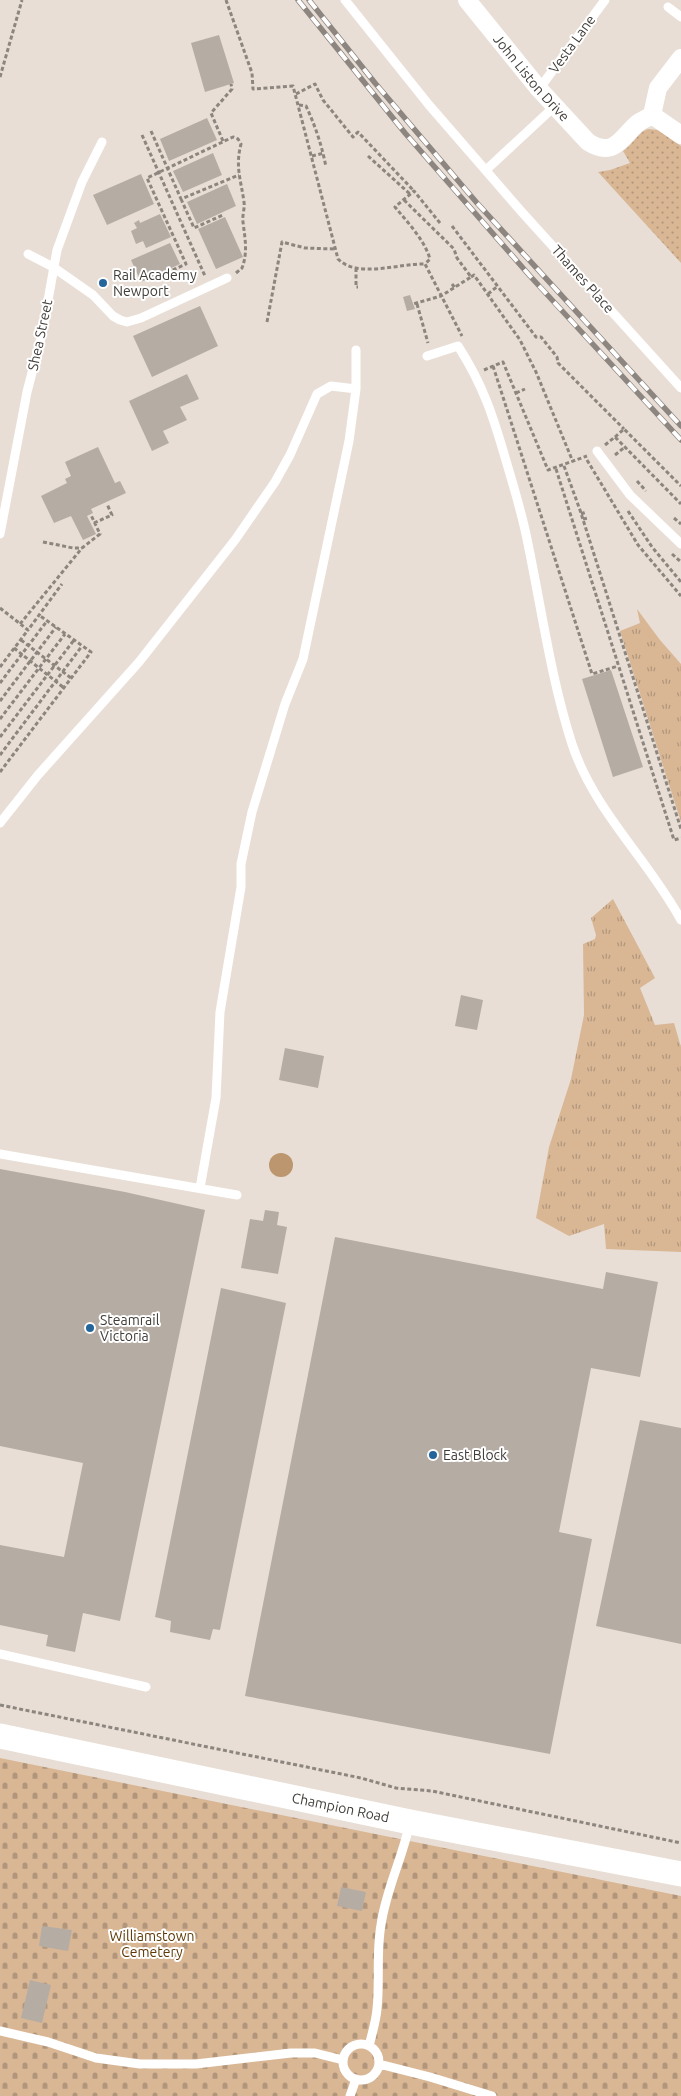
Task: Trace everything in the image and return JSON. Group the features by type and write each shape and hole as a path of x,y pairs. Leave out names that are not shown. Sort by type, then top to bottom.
{"street":[{"name":"John Liston Drive","path":"476,4 539,88 588,142 602,147 613,146 622,142 639,122 652,115"},
{"path":"681,58 658,88 652,115 681,135"},
{"name":"Champion Road","path":"0,1736 410,1822 681,1874"}],"lane":[{"name":"Thames Place","path":"345,0 429,105 520,210 681,388"},
{"name":"Vesta Lane","path":"539,88 605,0"},
{"path":"668,7 681,17"},
{"path":"486,170 555,106"},
{"name":"Shea Street","path":"0,534 27,392 42,334 59,242 82,182 102,142"},
{"path":"28,254 53,267 92,295 113,316 127,322 141,318 227,278"},
{"path":"427,356 458,346 488,400 523,520 550,663 579,762 601,804 662,889 681,920"},
{"path":"200,1188 216,1098 220,1012 241,888 242,864 252,812 285,704 303,659 347,450 356,389 356,350"},
{"path":"0,823 38,775 139,662 235,540 286,462 317,394 330,386 356,389"},
{"path":"597,450 641,506 681,544"},
{"path":"0,1154 237,1195"},
{"path":"0,1654 146,1687"},
{"path":"369,2046 377,2009 378,1950 383,1910 392,1876 404,1848 410,1822"},
{"path":"0,2031 48,2042 96,2058 140,2064 196,2064 291,2053 315,2053 343,2060"},
{"path":"361,2044 369,2046 378,2055 379,2064 371,2077 365,2080 356,2079 348,2074 343,2060 346,2052 353,2046 361,2044"},
{"path":"379,2064 492,2096"},
{"path":"350,2096 356,2079"}],"path":[{"path":"0,78 22,0"},
{"path":"226,0 252,73 252,89 293,86 334,249 340,261 356,268 386,268 396,265 425,264 430,260 416,232 395,207 414,191"},
{"path":"223,141 211,113 232,89 231,84"},
{"path":"296,94 315,84 323,100 353,137 358,132 414,191 440,223"},
{"path":"299,105 306,106 324,153 326,167"},
{"path":"150,131 194,228 224,215"},
{"path":"142,135 209,286"},
{"path":"155,278 186,264 147,178 233,137 239,141 240,146 237,159 244,203 243,220 246,254 242,268 227,278"},
{"path":"312,156 324,153"},
{"path":"368,156 410,194"},
{"path":"181,199 239,175"},
{"path":"404,200 454,249 457,258 471,277"},
{"path":"452,226 536,336 541,337 557,357 558,363 681,486"},
{"path":"267,322 282,242 305,248 334,249"},
{"path":"425,264 465,342"},
{"path":"356,268 356,287 358,286"},
{"path":"428,343 415,304 441,296 474,275 518,336 573,462"},
{"path":"452,284 455,288"},
{"path":"488,294 498,286"},
{"path":"480,371 503,362 546,468 549,470 585,457 616,437 624,429"},
{"path":"493,366 592,674 618,666"},
{"path":"516,393 523,388"},
{"path":"616,437 681,504"},
{"path":"605,462 625,447"},
{"path":"614,455 618,460"},
{"path":"585,457 638,545 681,596"},
{"path":"564,466 681,829"},
{"path":"556,469 674,840 681,838"},
{"path":"632,476 648,494"},
{"path":"94,523 112,515 107,504"},
{"path":"646,529 627,509 652,547 681,582"},
{"path":"581,514 586,512"},
{"path":"20,624 82,548 100,534 90,515"},
{"path":"672,516 681,524"},
{"path":"582,519 588,518"},
{"path":"43,542 82,548"},
{"path":"666,548 681,562"},
{"path":"0,667 62,584"},
{"path":"0,608 28,630"},
{"path":"0,772 91,652 39,615"},
{"path":"0,683 47,621"},
{"path":"0,701 56,627"},
{"path":"0,719 65,634"},
{"path":"20,640 71,678"},
{"path":"0,737 74,640"},
{"path":"0,755 82,646"},
{"path":"14,648 64,688"},
{"path":"0,1705 361,1778 396,1788 432,1791 681,1843"}],"green space":[{"path":"648,129 658,130 681,146 681,263 598,172 630,163 623,151 641,133"},
{"path":"637,609 681,664 681,822 620,631 640,623"},
{"path":"613,899 655,978 640,988 655,1025 674,1023 681,1047 681,1252 606,1249 604,1224 569,1236 536,1218 549,1147 571,1079 584,1015 583,944 595,939 596,935 591,918"},
{"name":"Williamstown Cemetery","path":"0,1758 681,1896 681,2096 0,2096"}],"shaded area":[{"path":"281,1153 290,1156 293,1165 290,1174 281,1177 272,1174 269,1165 272,1156"}],"building":[{"path":"219,35 234,83 205,92 191,43"},
{"path":"207,118 217,140 169,161 160,139"},
{"path":"213,153 222,175 183,192 173,171"},
{"path":"141,174 154,204 107,225 93,195"},
{"path":"227,184 236,206 197,224 187,202"},
{"path":"160,214 171,237 146,248 143,241 136,244 131,231 137,228 134,223 139,220 140,223"},
{"path":"225,217 243,257 216,269 198,229"},
{"path":"170,243 180,264 141,282 131,260"},
{"path":"410,295 415,309 407,311 403,297"},
{"path":"200,306 218,346 152,377 133,336"},
{"path":"187,374 199,399 180,407 187,420 163,431 169,443 152,451 129,401"},
{"path":"98,447 115,483 120,481 126,493 91,509 93,513 87,516 96,534 83,540 71,516 54,523 41,496 67,483 65,479 71,476 65,462"},
{"path":"611,670 643,767 613,777 582,679"},
{"path":"461,995 483,1000 477,1030 455,1026"},
{"path":"285,1048 324,1056 318,1088 279,1080"},
{"name":"Steamrail Victoria","path":"0,1169 125,1192 205,1210 120,1621 83,1613 75,1652 46,1646 48,1635 0,1625 0,1545 64,1557 83,1463 0,1446"},
{"path":"265,1210 279,1212 277,1225 287,1227 278,1274 241,1268 250,1219 263,1221"},
{"name":"East Block","path":"335,1237 603,1289 606,1272 658,1282 640,1377 591,1368 559,1532 592,1539 550,1754 245,1696"},
{"path":"221,1288 286,1303 220,1630 213,1629 210,1640 170,1632 171,1621 155,1617"},
{"path":"640,1420 681,1428 681,1644 596,1626"},
{"path":"341,1887 366,1892 362,1911 337,1906"},
{"path":"42,1926 72,1930 68,1951 39,1946"},
{"path":"30,1980 51,1985 42,2023 21,2018"}],"railway":[{"path":"298,0 405,133 530,276 681,440"},
{"path":"309,0 375,83 477,203 681,426"}],"place":[{"name":"Rail Academy Newport","path":"103,283"},
{"name":"Steamrail Victoria","path":"90,1328"},
{"name":"East Block","path":"433,1455"}]}
